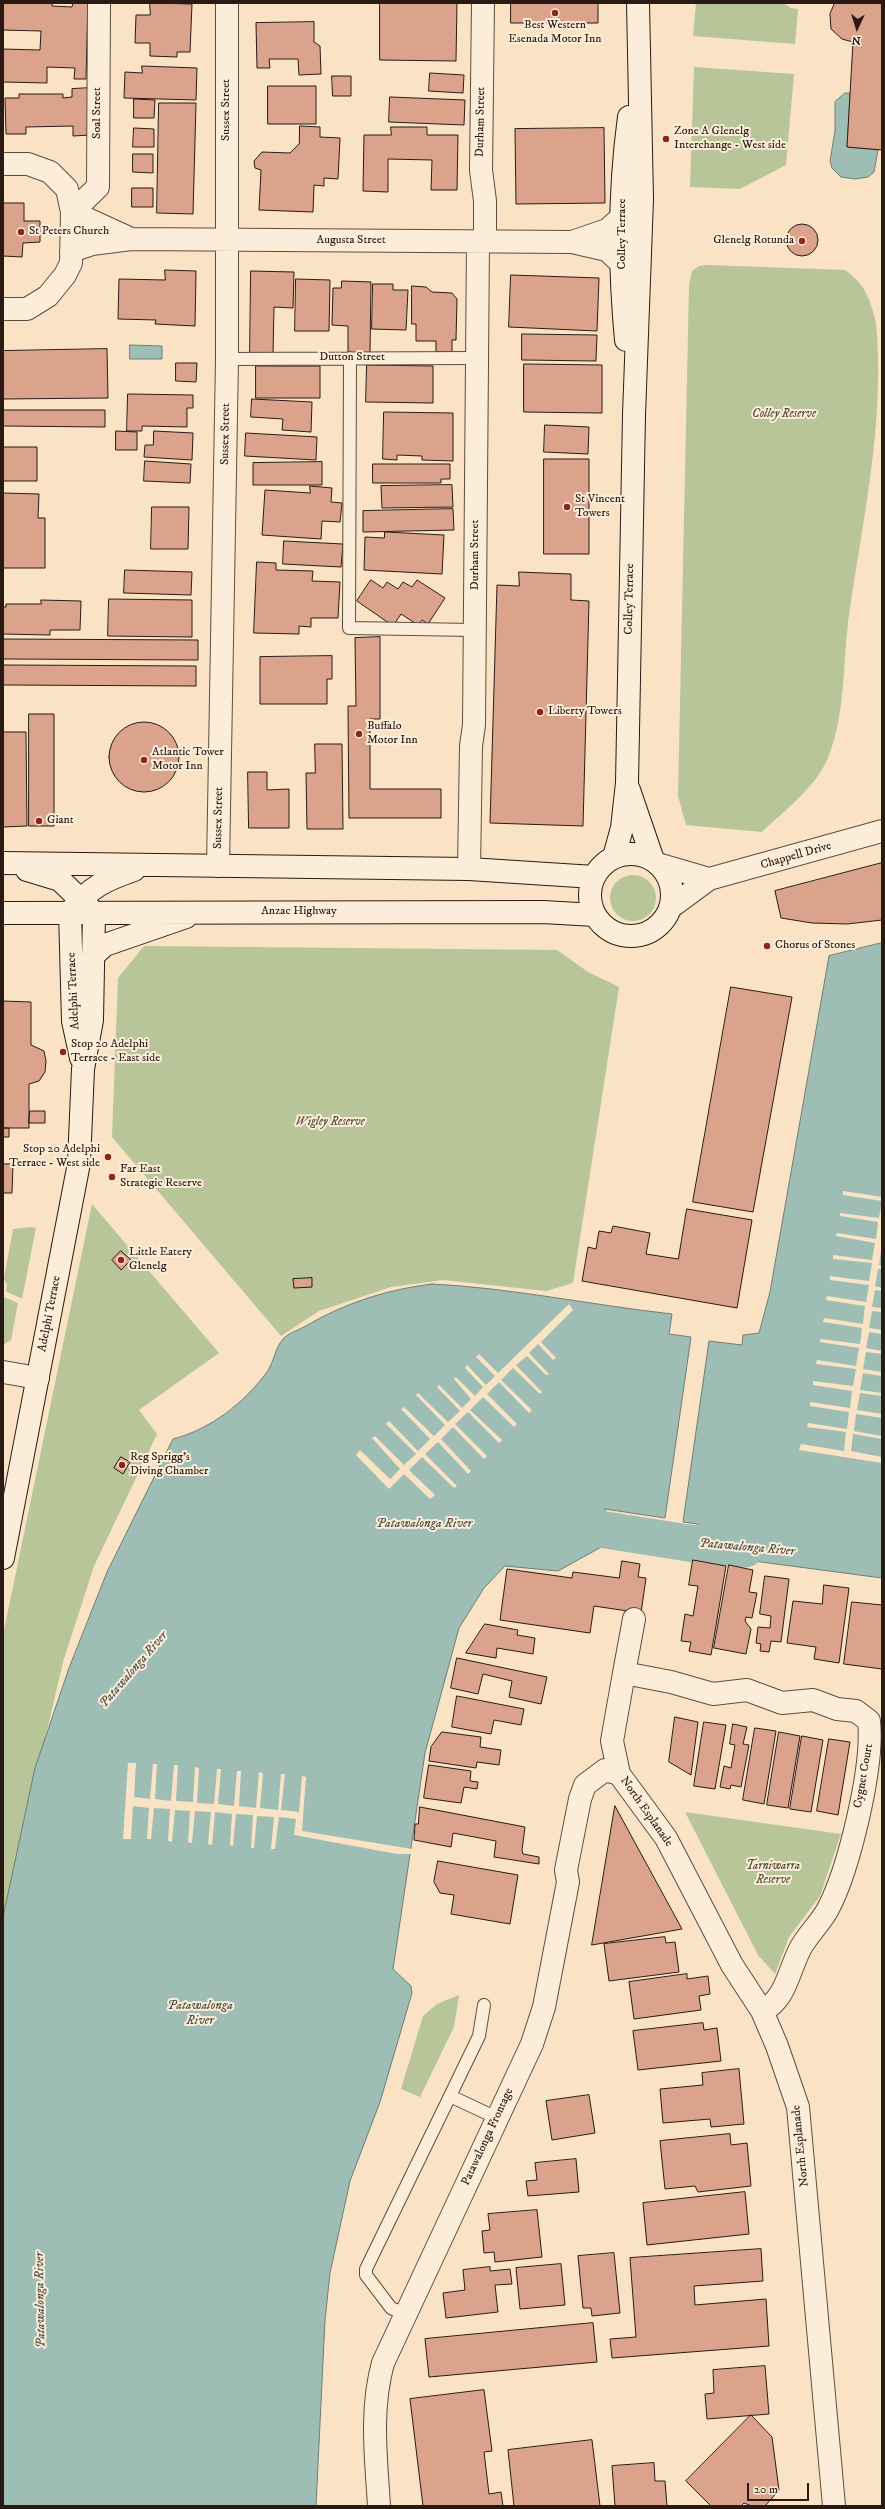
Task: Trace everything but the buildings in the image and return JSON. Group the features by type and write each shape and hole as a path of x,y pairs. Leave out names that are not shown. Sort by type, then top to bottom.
{"street":[{"name":"Soal Street","path":"72,212 98,187 98,3"},
{"name":"Sussex Street","path":"218,866 227,359 227,3"},
{"name":"Durham Street","path":"469,869 475,630 476,358 481,241 485,201 481,170 482,3"},
{"name":"Colley Terrace","path":"616,852 622,828 626,783 634,415 642,199 638,3"},
{"name":"Colley Terrace","path":"634,415 622,297 623,163 638,53"},
{"path":"3,164 28,164 50,172 67,189 72,212 71,263 65,275 48,296 27,309 3,309"},
{"name":"Augusta Street","path":"72,212 131,239"},
{"name":"Augusta Street","path":"572,242 607,230 623,216"},
{"name":"Augusta Street","path":"71,251 92,244 131,239 572,242 607,250 623,265"},
{"name":"Colley Terrace","path":"626,783 657,862"},
{"name":"Chappell Drive","path":"671,907 709,879 882,832"},
{"path":"469,869 594,861 616,852 634,853 709,879"},
{"path":"616,852 594,877 590,896 595,915 603,926 614,933 627,936 640,936 660,926 671,907 672,885 657,862"},
{"path":"3,863 60,880 82,908 104,880 142,868 188,865"},
{"path":"3,863 469,869 594,877"},
{"name":"Anzac Highway","path":"3,913 82,908 202,912 543,912 595,915"},
{"name":"Adelphi Terrace","path":"3,1558 80,1162 83,1069 92,1020 93,956 82,908"},
{"name":"Adelphi Terrace","path":"82,908 73,1021 83,1069"},
{"path":"93,956 105,946 202,912"},
{"path":"3,1372 38,1378"},
{"path":"606,1774 597,1757 612,1741 634,1619"},
{"name":"Cygnet Court","path":"624,1673 671,1682 713,1694 747,1690 782,1703 813,1700 837,1709 856,1711 876,1722 870,1758 848,1854 828,1909 799,1950 780,1997 771,2006 762,2011"},
{"name":"North Esplanade","path":"606,1774 666,1838 732,1965 762,2011 777,2046 798,2107 834,2506"},
{"name":"Patawalonga Frontage","path":"379,2506 374,2415 376,2387 383,2363 532,2044 544,2007 568,1882 566,1870 580,1799 585,1785 606,1774"}],"lane":[{"path":"350,358 348,628 475,630"},
{"name":"Dutton Street","path":"227,359 476,358"},
{"path":"405,2314 391,2308 366,2275 366,2269 479,2036 484,2005"},
{"path":"450,2096 497,2118"}],"green space":[{"path":"696,3 783,3 791,8 798,9 795,44 693,36"},
{"path":"694,67 794,74 786,165 740,189 690,187"},
{"name":"Colley Reserve","path":"708,265 845,270 858,281 866,293 872,307 876,323 878,395 872,466 850,608 841,703 834,740 828,758 815,779 799,798 762,832 686,825 678,796 689,285 692,271 699,266"},
{"path":"629,875 637,875 646,879 652,885 656,898 652,911 646,917 637,921 629,921 620,917 614,911 610,902 610,894 614,885 620,879"},
{"name":"Wigley Reserve","path":"144,946 557,950 588,972 619,987 573,1283 546,1291 443,1280 391,1287 319,1311 281,1336 112,1137 118,978"},
{"path":"92,1204 219,1353 139,1410 157,1434 94,1566 63,1662 3,1919 3,1635"},
{"path":"31,1227 36,1228 22,1299 6,1291 7,1285 4,1278 13,1229"},
{"path":"3,1297 18,1303 11,1340 3,1345"},
{"name":"Tarniwarra Reserve","path":"685,1812 841,1834 820,1896 789,1937 775,1974 758,1955"},
{"path":"459,1995 454,2027 420,2097 401,2089 423,2016 437,2004"}],"water":[{"path":"845,93 850,93 847,147 878,150 874,172 868,177 855,179 841,177 832,168 830,161 835,131 835,102"},
{"path":"130,345 162,346 162,359 130,359"},
{"path":"882,943 882,1578 693,1553 698,1524 683,1522 709,1341 742,1345 743,1335 759,1333 770,1292 829,956"},
{"name":"Patawalonga River","path":"432,1284 492,1289 672,1314 669,1334 691,1337 665,1518 605,1509 603,1522 609,1523 605,1545 558,1571 505,1566 484,1588 459,1628 425,1753 393,1969 411,1986 412,1993 380,2102 350,2181 330,2273 325,2320 316,2506 3,2506 3,1917 35,1768 69,1668 107,1572 173,1439 187,1435 213,1422 237,1404 267,1372 280,1343 290,1334 350,1304 398,1290"},
{"path":"614,1523 690,1534 687,1551 612,1540"}],"pier":[{"path":"843,1191 882,1197 882,1201 843,1195"},
{"path":"882,1201 882,1244 879,1265 882,1266 882,1269 878,1269 875,1286 882,1288 882,1291 875,1290 872,1307 882,1308 882,1312 872,1311 869,1328 882,1330 882,1334 869,1332 866,1348 882,1351 882,1354 866,1352 863,1369 882,1372 882,1376 863,1373 860,1390 882,1393 882,1396 860,1393 857,1410 882,1414 882,1418 856,1414 854,1431 882,1436 882,1439 853,1434 851,1451 882,1457 882,1463 799,1450 801,1444 844,1451 846,1432 807,1427 808,1423 847,1429 849,1412 810,1406 810,1402 850,1408 852,1391 813,1385 813,1381 853,1386 856,1369 816,1364 817,1360 856,1366 859,1348 820,1342 820,1339 860,1344 862,1328 823,1322 824,1318 863,1324 865,1306 826,1300 827,1296 866,1302 869,1285 830,1280 830,1276 869,1281 872,1263 833,1259 833,1255 872,1260 875,1243 836,1236 837,1233 876,1239 878,1222 840,1216 840,1213 879,1218"},
{"path":"569,1304 573,1310 541,1342 556,1358 553,1360 538,1344 529,1353 549,1374 546,1375 527,1356 516,1365 542,1392 540,1394 513,1368 501,1380 532,1410 529,1413 499,1382 487,1394 517,1424 514,1427 483,1397 470,1410 502,1440 499,1443 468,1412 455,1424 487,1456 484,1459 453,1427 441,1439 471,1471 468,1474 438,1442 425,1454 457,1486 454,1488 422,1457 409,1470 435,1495 430,1499 404,1474 389,1489 356,1455 360,1450 390,1479 400,1469 372,1438 375,1436 404,1465 416,1454 386,1424 389,1421 418,1451 430,1439 401,1409 404,1407 434,1436 445,1425 416,1395 418,1393 448,1422 460,1411 437,1387 439,1385 462,1408 471,1399 454,1379 456,1377 475,1396 483,1387 465,1368 467,1365 486,1385 495,1376 476,1357 479,1354 498,1373"},
{"path":"128,1763 136,1763 134,1797 150,1799 153,1764 157,1764 155,1799 171,1801 174,1765 178,1765 176,1801 193,1802 195,1767 199,1768 197,1803 214,1804 217,1769 221,1769 218,1804 234,1806 237,1771 241,1771 239,1806 256,1808 259,1772 263,1773 260,1808 278,1810 281,1774 285,1774 281,1810 299,1812 302,1776 306,1777 302,1831 412,1849 411,1854 397,1854 294,1835 296,1819 279,1817 275,1849 271,1849 274,1817 257,1816 254,1848 251,1848 253,1815 236,1814 233,1846 230,1845 232,1814 215,1812 212,1845 208,1844 211,1812 195,1811 192,1843 188,1842 190,1811 175,1810 172,1842 168,1841 170,1809 154,1808 151,1839 147,1839 149,1808 133,1806 131,1839 123,1839"}],"waterway":[{"name":"Patawalonga River","path":"557,1525 574,1525 688,1543 745,1549"}],"place":[{"name":"Best Western Esenada Motor Inn","path":"555,13"},
{"name":"Zone A Glenelg Interchange - West side","path":"666,139"},
{"name":"St Peters Church","path":"21,232"},
{"name":"Glenelg Rotunda","path":"802,241"},
{"name":"St Vincent Towers","path":"567,507"},
{"name":"Liberty Towers","path":"540,712"},
{"name":"Buffalo Motor Inn","path":"359,734"},
{"name":"Atlantic Tower Motor Inn","path":"144,760"},
{"name":"Giant","path":"39,821"},
{"name":"Chorus of Stones","path":"767,946"},
{"name":"Stop 20 Adelphi Terrace - East side","path":"63,1052"},
{"name":"Stop 20 Adelphi Terrace - West side","path":"108,1157"},
{"name":"Far East Strategic Reserve","path":"112,1177"},
{"name":"Little Eatery Glenelg","path":"121,1260"},
{"name":"Reg Sprigg’s Diving Chamber","path":"122,1465"}]}
